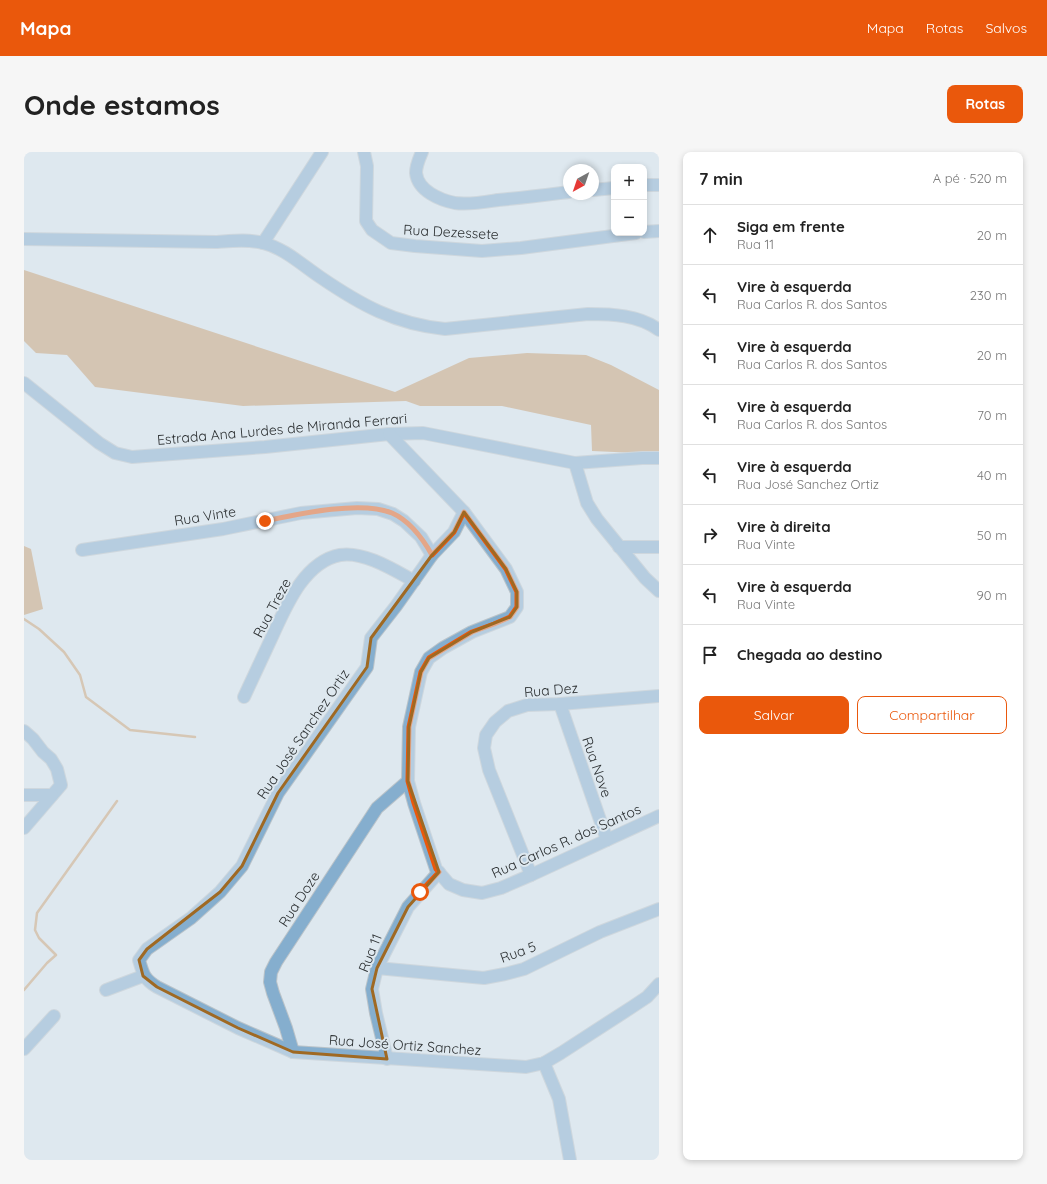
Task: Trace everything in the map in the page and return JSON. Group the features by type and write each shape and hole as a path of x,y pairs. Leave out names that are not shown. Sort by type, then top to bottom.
{"street":[{"path":"263,243 322,152"},
{"name":"Rua Dezessete","path":"364,152 366,166 366,221 372,230 391,243 482,252 613,236"},
{"path":"422,152 417,163 416,174 421,184 432,195 444,200 457,203 484,202 563,193"},
{"path":"647,185 659,185"},
{"path":"599,189 611,188"},
{"path":"647,232 659,231"},
{"path":"24,239 217,242 243,240 263,243 282,251 355,300 398,320 424,327 445,329 588,314 609,314 632,318 653,326 659,330"},
{"name":"Estrada Ana Lurdes de Miranda Ferrari","path":"24,383 99,443 115,453 132,457 265,447 389,434 422,433 575,464 642,458 659,458"},
{"name":"Rua Carlos R. dos Santos","path":"389,434 464,512 506,569 517,592 517,607 510,617 472,632 429,658 421,672 409,727 408,781 436,869 449,884 463,890 482,893 501,888 531,875 659,816"},
{"path":"575,464 587,503 597,519 619,547 659,591"},
{"name":"Rua Vinte","path":"82,550 223,529 301,513 357,508 378,509 394,514 421,537 432,555"},
{"name":"Rua José Sanchez Ortiz","path":"143,976 139,960 147,949 191,918 215,898 242,866 278,793 367,667 371,638 432,555 454,532 464,512"},
{"path":"619,547 659,547"},
{"name":"Rua Treze","path":"244,697 291,597 306,576 320,564 329,558 341,555 354,556 378,562 414,581"},
{"name":"Rua Dez","path":"531,875 489,770 484,748 486,736 495,722 508,711 527,705 560,704 659,696"},
{"name":"Rua Nove","path":"560,704 607,840"},
{"path":"24,732 33,739 43,752 51,759 57,769 61,785 24,828"},
{"name":"Rua Doze","path":"293,1052 273,993 270,982 271,972 276,962 377,808 408,781"},
{"path":"24,795 52,795"},
{"name":"Rua 11","path":"387,1059 372,989 377,968 408,907 439,872"},
{"name":"Rua 5","path":"377,968 484,978 505,974 524,969 600,932 659,909"},
{"path":"106,990 143,976"},
{"name":"Rua José Ortiz Sanchez","path":"143,976 148,982 157,987 238,1028 293,1052 526,1067 544,1063 561,1053 647,997 659,984"},
{"path":"24,1049 54,1016"},
{"path":"544,1063 559,1099 570,1160"}],"highlighted area":[{"path":"464,512 506,569 517,592 517,607 510,617 472,632 429,658 421,672 409,727 408,781 439,872 408,907 377,968 372,989 387,1059 293,1052 238,1028 157,987 143,976 139,960 147,949 220,892 242,866 278,793 367,667 371,638 432,555 454,532"}],"shaded area":[{"path":"24,270 395,392 469,358 527,353 586,355 611,365 659,390 659,454 592,451 591,425 502,406 420,406 406,401 243,406 95,387 67,355 36,353 24,341"},
{"path":"24,546 31,549 43,609 24,615"}],"waterway":[{"path":"24,619 39,629 64,652 80,675 86,697 130,730 195,737"},
{"path":"24,990 47,963 56,955 39,938 35,930 37,913 117,801"}],"route":[{"path":"265,521 301,513 357,508 378,509 394,514 404,521 421,537 432,555 454,532 464,512 506,569 517,592 517,607 510,617 472,632 443,648 429,658 421,672 409,727 408,781 436,869 439,872 420,892"}]}
